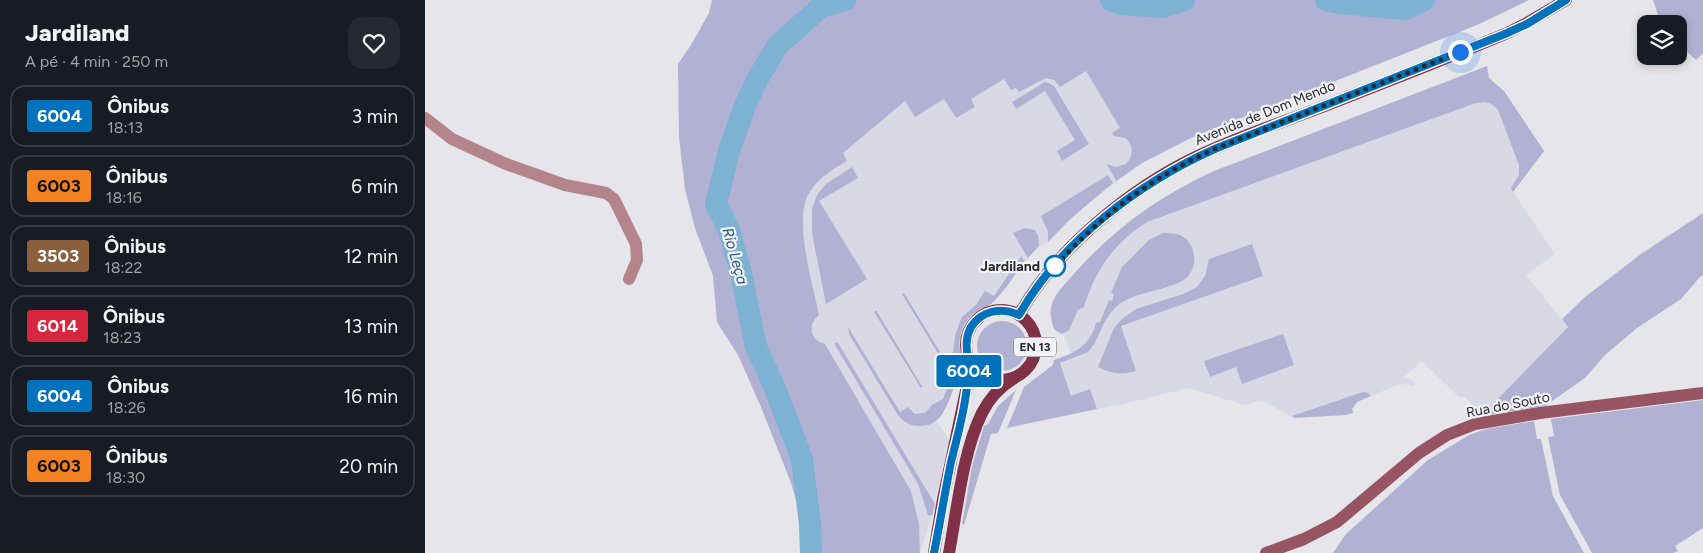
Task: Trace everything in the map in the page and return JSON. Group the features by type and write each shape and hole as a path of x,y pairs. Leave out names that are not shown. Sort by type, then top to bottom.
{"main road":[{"name":"Avenida de Dom Mendo","path":"1019,315 1031,296 1053,269 1086,233 1132,195 1160,176 1217,148 1505,34 1527,24 1566,0"},
{"path":"934,553 943,499 967,386 969,360 966,349 967,338 971,328 978,319 987,314 997,311 1008,311 1019,315"},
{"name":"EN 13","path":"949,553 967,456 981,413 1001,387 1022,373 1031,364 1035,351 1031,328 1019,315"},
{"path":"969,360 977,371 988,378 1002,380 1015,377"}],"street":[{"path":"425,118 452,139 506,164 565,185 607,193 614,199 636,244 637,260 629,279"},
{"name":"Rua do Souto","path":"1266,553 1304,540 1337,522 1419,453 1447,436 1470,426 1540,413 1703,393"}],"shaded area":[{"path":"712,0 1529,0 1477,25 1191,138 1142,163 1116,181 1107,164 1116,167 1126,164 1132,154 1132,150 1125,138 1114,136 1112,133 1120,128 1086,71 1060,87 1054,80 1046,78 1019,92 1016,88 1011,90 1004,79 971,99 975,107 956,118 944,99 915,117 905,101 843,153 847,161 821,178 809,193 803,219 809,270 819,315 813,323 813,336 825,344 911,491 919,524 920,553 801,553 805,530 791,483 738,355 717,322 713,276 695,228 685,189 679,137 678,64 709,13"},
{"path":"1653,0 1703,0 1703,53 1696,60 1687,52 1687,15 1658,15"},
{"name":"Jardiland","path":"1080,49 1142,163 1092,200 1048,242 1035,250 990,304 978,310 966,322 959,340 961,361 953,388 947,405 936,421 949,439 932,515 920,553 795,306 791,185 914,81"},
{"path":"1487,66 1489,78 1504,91 1544,151 1513,192 1511,188 1519,175 1519,165 1498,110 1487,102 1473,104 1147,222 1116,248 1100,269 1084,307 1078,310 1069,330 1062,334 1055,330 1052,324 1051,307 1053,300 1063,286 1103,244 1155,203 1214,171"},
{"path":"1045,82 1054,86 1089,144 1062,161 1057,151 1075,140 1045,91 1016,109 1012,102"},
{"path":"1504,91 1544,151 1513,192 1555,254 1526,275 1568,327 1481,416 1476,414 1475,407 1465,397 1459,397 1422,361 1403,378 1410,379 1416,383 1412,387 1408,384 1397,385 1357,402 1352,409 1353,413 1345,415 1294,418 1262,400 1245,405 1188,388 1132,402 1053,418 1054,360 1071,354 1056,313 1072,289 1145,219"},
{"path":"852,167 858,178 819,201 867,279 826,304 812,233 812,209 817,195 826,184"},
{"path":"1108,175 1113,183 1070,219 1048,242 1048,232 1041,216"},
{"path":"1703,213 1703,275 1681,299 1637,328 1605,355 1585,378 1545,406 1481,416 1568,327 1562,319 1585,297 1641,254"},
{"path":"1025,228 1035,230 1039,246 1028,258 1013,233"},
{"path":"1163,233 1180,235 1186,238 1191,246 1194,263 1187,278 1174,285 1140,294 1124,301 1112,311 1088,352 1060,363 1071,396 1090,389 1097,409 1007,428 1024,387 1053,365 1054,360 1081,348 1086,343 1096,323 1100,322 1109,300 1112,301 1114,294 1111,293 1122,267 1149,240"},
{"path":"1252,244 1263,276 1121,326 1136,371 1117,373 1098,367 1114,328 1122,319 1136,309 1183,294 1197,287 1205,276 1209,259"},
{"path":"1021,256 1025,262 1000,295 991,304 972,316 964,325 959,347 961,361 958,375 941,416 935,422 927,425 913,426 907,423 896,412 849,334 848,327 900,412 908,407 915,414 925,413 932,405 943,399 956,366 948,363 953,352 956,332 962,317 976,305 985,291 994,296"},
{"path":"904,293 940,352 939,355 902,294"},
{"path":"876,310 923,387 921,388 874,312"},
{"path":"1002,321 1012,323 1020,328 1025,336 1027,346 1025,356 1020,364 1012,369 1002,371 992,369 984,364 979,356 977,346 979,336 984,328 992,323"},
{"path":"1283,334 1294,365 1242,384 1236,367 1210,377 1204,361"},
{"path":"835,342 838,343 935,504 932,516 928,515 918,484 835,345"},
{"path":"1016,390 998,433 991,434 964,525 962,524 972,466 984,426 988,424 998,406"},
{"path":"1363,392 1371,396 1357,402 1352,409 1353,413 1294,418 1292,416"},
{"path":"1703,400 1703,528 1675,546 1678,551 1673,553 1592,553 1560,495 1548,437 1554,436 1551,419"},
{"path":"1534,421 1537,439 1541,439 1553,496 1584,553 1333,553 1346,534 1428,460 1469,435 1486,429"}],"waterway":[{"name":"Rio Leça","path":"811,553 810,524 802,459 774,386 756,347 741,273 729,230 716,204 729,151 745,106 758,78 778,45 821,7 845,0"},
{"name":"Rio Leça","path":"1111,0 1121,4 1163,7 1184,0"},
{"name":"Rio Leça","path":"1326,0 1339,3 1405,9 1424,0"}],"bus line":[{"name":"6004","path":"934,553 943,499 969,374 969,360 966,349 967,338 968,333 978,319 992,312 1003,310 1019,315 1031,296 1053,269 1086,233 1132,195 1160,176 1217,148 1505,34 1527,24 1566,0"}],"place":[{"name":"Jardiland","path":"1055,266"}],"route":[{"path":"1055,266 1053,269 1086,233 1107,215 1160,176 1217,148 1460,52"}]}
